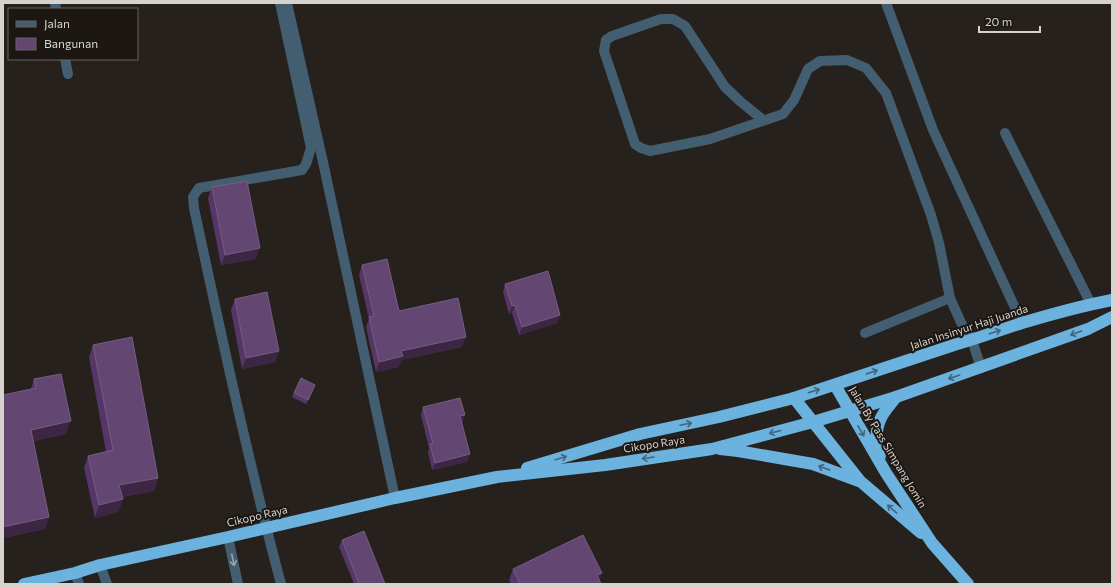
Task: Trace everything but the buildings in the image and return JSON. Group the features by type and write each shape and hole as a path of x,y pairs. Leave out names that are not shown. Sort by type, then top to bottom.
{"highway":[{"name":"Jalan Insinyur Haji Juanda","path":"794,398 1022,323 1091,304 1112,300"},
{"path":"850,412 981,368 1088,329 1112,317"},
{"name":"Jalan By Pass Simpang Jomin","path":"835,385 886,473 932,543 968,584"},
{"path":"886,473 876,439 881,417 896,397"},
{"name":"Cikopo Raya","path":"24,584 77,578 100,565 395,498 497,477 640,434 719,417 794,398"},
{"name":"Jalan By Pass Simpang Jomin","path":"794,398 860,481 932,543"},
{"name":"Cikopo Raya","path":"497,477 605,465 712,448 850,412"},
{"path":"712,448 813,464 860,481"}],"street":[{"path":"280,3 311,148 306,164 302,170 198,188 193,197 194,208 222,339 266,527 281,584"},
{"path":"287,3 323,162 395,498"},
{"path":"886,3 933,130 1022,323"},
{"path":"764,120 725,87 685,26 673,19 661,18 612,36 606,40 604,51 635,144 650,150 710,140 783,114 794,100 808,69 820,61 847,60 866,68 886,93 939,243 950,298 963,327 972,340 981,368"},
{"path":"65,60 68,74"},
{"path":"1005,133 1091,304"},
{"path":"865,333 950,298"},
{"path":"228,537 238,584"},
{"path":"100,565 107,584"}]}
